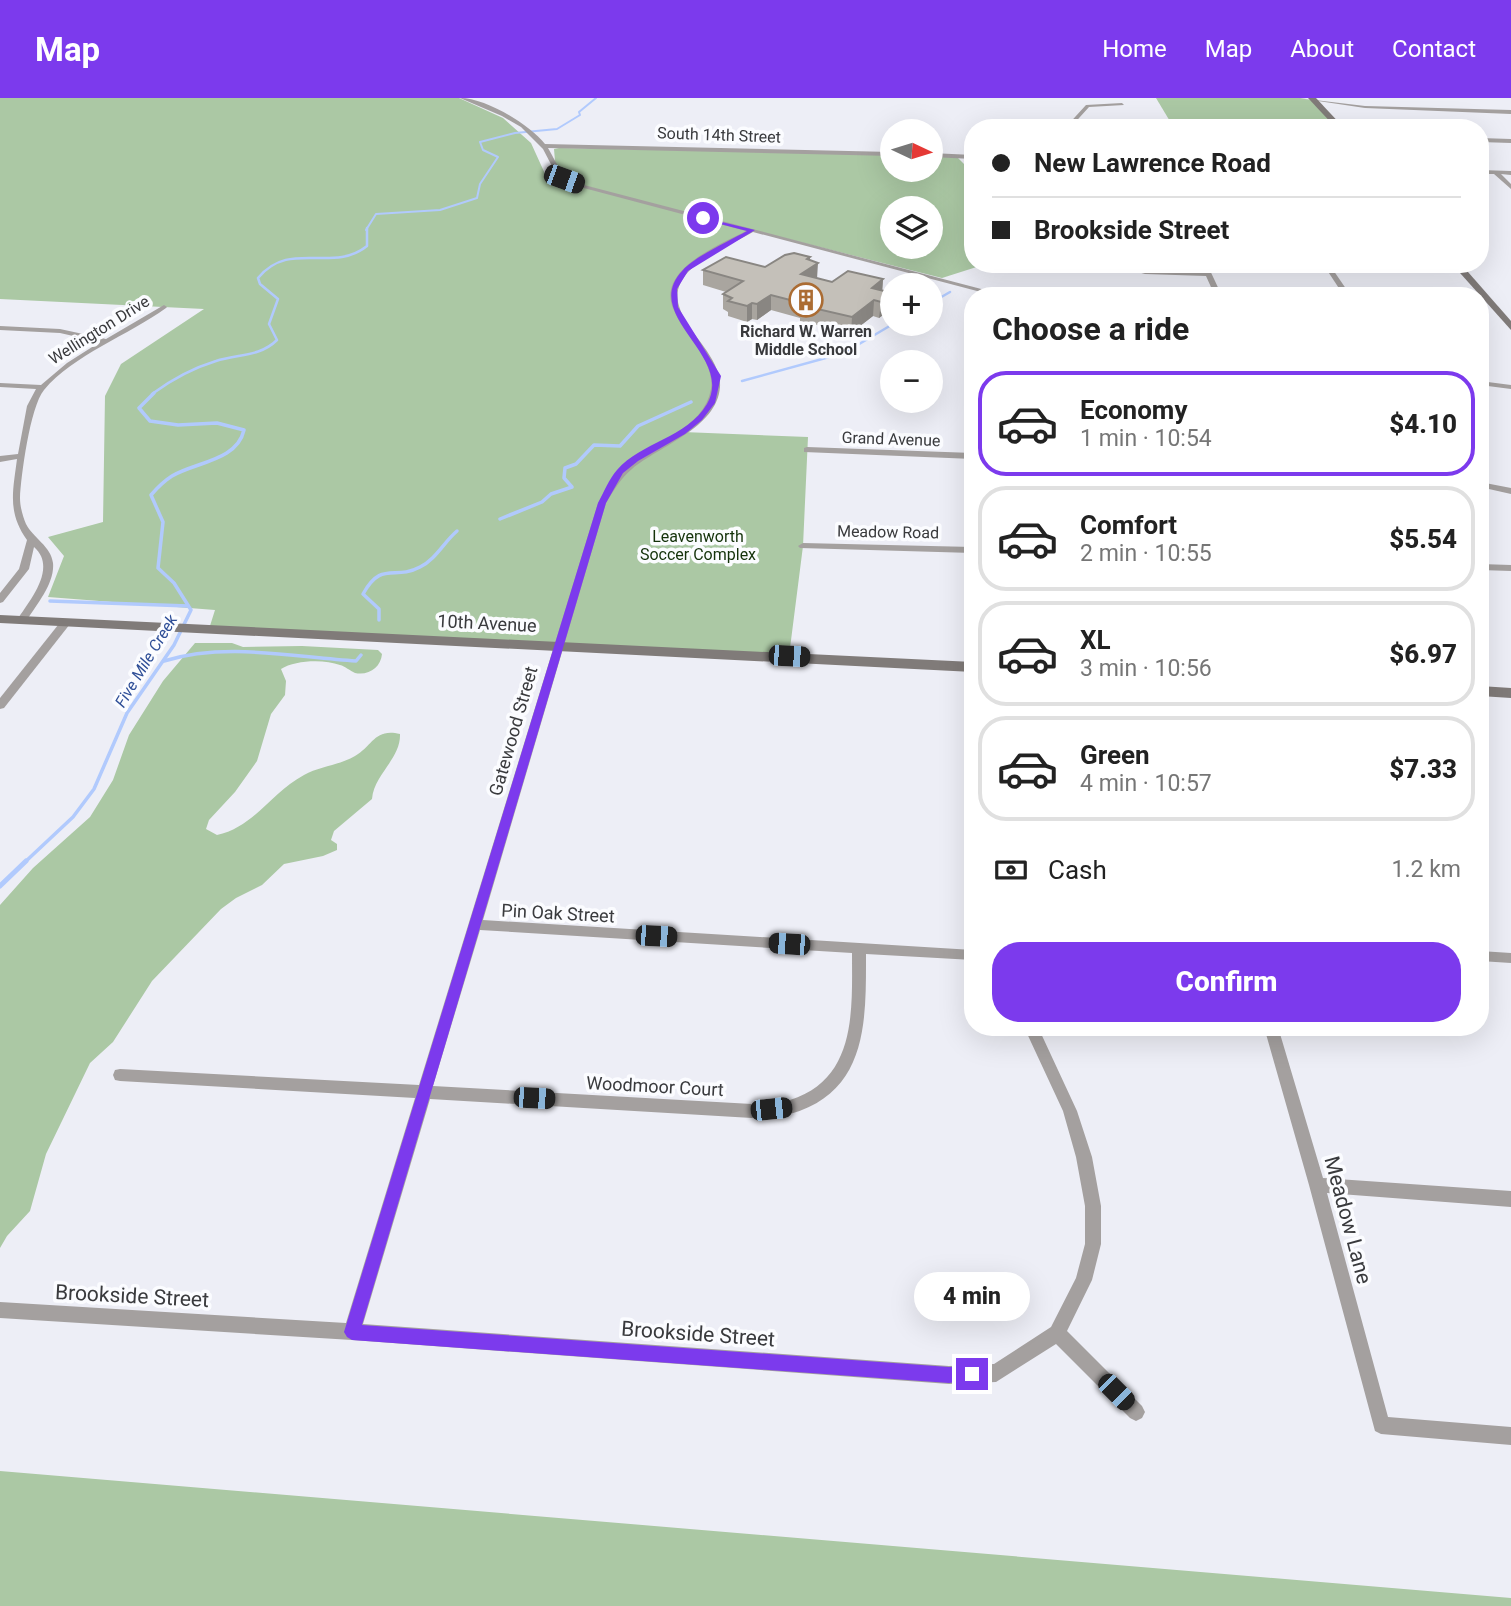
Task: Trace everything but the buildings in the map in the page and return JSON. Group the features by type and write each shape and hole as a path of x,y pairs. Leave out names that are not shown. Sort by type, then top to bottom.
{"street":[{"path":"462,98 497,111 535,136 545,146 556,173 564,179 970,287"},
{"path":"1300,98 1365,107 1511,112"},
{"path":"1313,100 1331,119"},
{"path":"1076,119 1088,106 1122,104"},
{"path":"1489,140 1511,141"},
{"name":"South 14th Street","path":"545,146 880,154"},
{"path":"943,156 964,157"},
{"path":"1489,173 1511,173"},
{"path":"1496,173 1511,187"},
{"name":"Gatewood Street","path":"352,1332 477,925 587,547 610,485 635,459 699,419 711,403 716,390 717,376 675,307 674,289 678,279 699,260 752,230"},
{"path":"1177,273 1209,274 1215,287"},
{"path":"1464,273 1476,287"},
{"path":"1489,302 1511,327"},
{"name":"Wellington Drive","path":"22,620 42,587 48,567 46,555 24,531 17,513 22,456 31,404 41,387 64,369 147,321 164,307"},
{"path":"0,328 60,331 109,342"},
{"path":"1489,384 1511,387"},
{"path":"0,385 41,387"},
{"name":"Grand Avenue","path":"807,450 964,456"},
{"path":"0,459 22,456"},
{"path":"1489,486 1511,491"},
{"path":"0,600 24,569 32,540"},
{"name":"Meadow Road","path":"803,546 964,550"},
{"path":"1489,567 1511,568"},
{"name":"10th Avenue","path":"0,619 964,667"},
{"path":"0,705 66,622"},
{"path":"1489,691 1511,692"},
{"name":"Pin Oak Street","path":"477,925 964,955"},
{"name":"Woodmoor Court","path":"120,1075 752,1111 790,1107 825,1089 848,1062 858,1032 859,949"},
{"path":"1489,957 1511,958"},
{"path":"1035,1036 1070,1111 1084,1157 1093,1206 1093,1244 1084,1280 1057,1334 1136,1412"},
{"name":"Meadow Lane","path":"1274,1036 1317,1185 1381,1425 1511,1436"},
{"path":"1317,1185 1511,1199"},
{"name":"Brookside Street","path":"0,1310 352,1332 949,1375 996,1373 1057,1334"}],"green space":[{"name":"Leavenworth Soccer Complex","path":"0,98 459,98 503,118 531,143 546,176 556,173 554,149 559,148 880,154 880,182 943,182 943,155 956,156 964,164 964,271 943,278 943,273 922,273 752,230 699,260 678,279 675,307 717,376 711,403 683,432 808,437 803,546 789,656 209,629 215,610 48,597 64,556 48,537 103,522 105,396 121,364 204,309 0,299"},
{"path":"1156,98 1300,98 1315,101 1332,119 1169,119"},
{"path":"195,643 232,643 243,647 302,646 378,650 382,654 377,667 365,673 355,673 333,663 318,661 302,662 281,669 286,681 285,695 271,714 257,761 235,792 209,820 206,829 217,835 242,825 282,790 304,775 355,756 379,736 400,734 399,743 377,782 372,799 334,831 331,840 337,844 337,850 323,856 284,864 262,885 221,909 152,981 113,1042 90,1063 46,1154 30,1211 7,1236 0,1248 0,905 33,868 90,817 113,780 129,735 163,681"},
{"path":"0,1471 1511,1598 1511,1606 0,1606"}],"waterway":[{"name":"Five Mile Creek","path":"367,228 376,214 440,210 477,198 480,184 498,157 483,150 480,142 515,133 557,129 580,115 579,112 596,98"},
{"name":"Five Mile Creek","path":"152,394 199,367 256,352 277,340 269,324 278,299 260,284 258,278 270,267 284,260 354,254 367,246 367,228"},
{"path":"943,296 950,292"},
{"path":"742,381 844,353 880,332"},
{"name":"Five Mile Creek","path":"24,863 73,817 94,789 127,713 174,645 191,610 174,583 158,568 163,522 151,495 172,476 233,448 244,430 217,423 178,425 150,421 139,408 154,393"},
{"path":"500,519 542,502 551,494 572,487 564,478 565,468 576,464 594,445 620,446 638,426 691,402"},
{"path":"379,620 379,609 363,594 376,577 411,571 426,564 457,531"},
{"path":"50,601 188,606"},
{"path":"164,661 211,652 259,652 356,661 361,655"},
{"name":"Five Mile Creek","path":"0,886 26,861"}],"place":[{"name":"Richard W. Warren Middle School","path":"806,300"}],"route":[{"path":"703,218 752,230 685,270 674,289 675,307 717,376 716,390 711,403 699,419 635,459 620,472 610,485 602,503 477,925 352,1332 949,1375 972,1374"}]}
